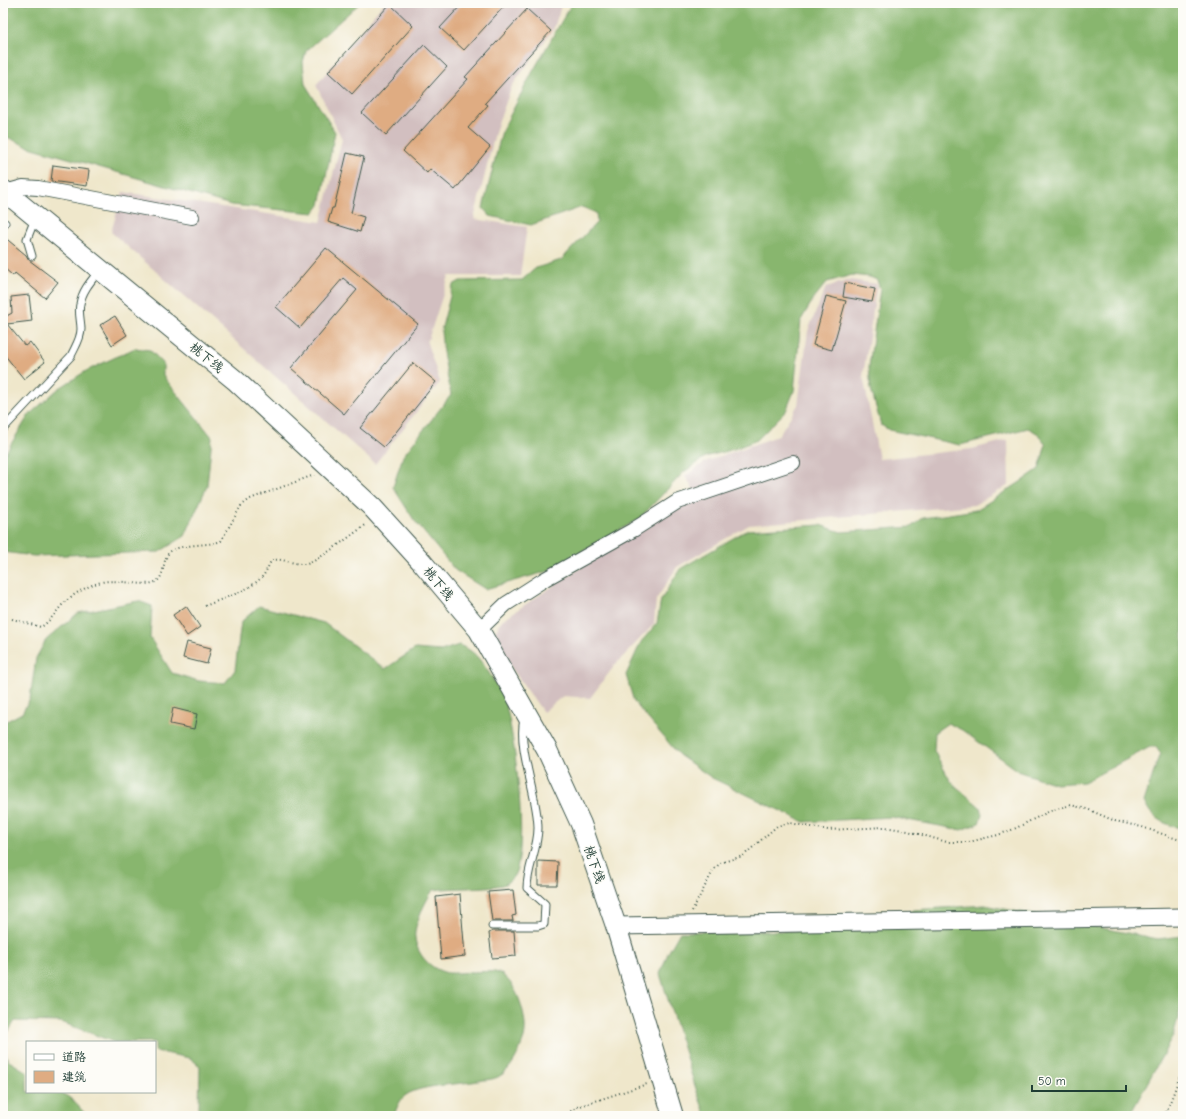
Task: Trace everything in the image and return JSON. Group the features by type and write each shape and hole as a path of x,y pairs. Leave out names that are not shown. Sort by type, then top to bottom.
{"main road":[{"name":"桃下线","path":"4,191 235,380 380,516 479,630 547,750 581,824 616,926 673,1116"}],"street":[{"path":"4,191 23,187 38,188 192,217"},
{"path":"479,630 506,604 545,579 633,530 677,502 793,463"},
{"path":"616,926 1183,916"}],"lane":[{"path":"32,256 27,240 36,216"},
{"path":"3,430 71,356 78,342 81,330 80,305 82,296 88,285 100,270"},
{"path":"492,926 538,926 544,924 545,921 545,904 527,888 537,845 538,827 523,731 526,711"}],"path":[{"path":"12,619 41,627 54,616 65,602 97,583 114,580 150,584 156,582 159,580 165,559 169,552 176,548 221,541 241,506 250,499 330,468"},
{"path":"205,606 237,593 259,580 269,569 272,560 277,559 297,564 313,563 337,544 380,516"},
{"path":"690,914 713,871 720,863 743,856 777,826 790,823 828,830 885,827 908,831 947,842 969,842 1003,833 1050,811 1071,805 1088,808 1116,821 1142,827 1183,841"},
{"path":"1164,1116 1183,1068"},
{"path":"564,1116 578,1107 619,1092 662,1079"}],"shaded area":[{"path":"384,3 562,3 554,28 512,86 496,129 474,219 527,227 520,276 449,276 427,343 440,382 375,464 111,232 123,192 321,222 342,139 316,85"},
{"path":"850,280 877,284 863,376 879,459 972,449 1008,440 1009,485 974,505 749,525 677,567 656,600 654,624 615,665 590,698 563,696 543,712 491,639 502,620 695,492 685,476 707,461 778,436 798,405 808,331 826,287"}],"green space":[{"path":"3,3 360,3 306,51 303,62 305,84 335,132 320,205 314,213 231,205 26,146 3,135"},
{"path":"572,3 1183,3 1183,829 1170,825 1155,817 1144,802 1160,753 1156,747 1150,747 1084,782 1056,784 1020,772 962,730 948,723 935,732 934,751 951,782 980,807 982,815 979,823 962,830 891,817 804,822 712,778 679,755 634,702 626,675 641,642 657,623 661,600 680,569 747,530 820,525 841,532 911,527 923,518 976,510 1039,469 1046,444 1037,433 1028,428 960,445 889,430 881,425 871,389 869,367 880,289 877,280 870,277 852,275 827,282 814,298 801,320 794,391 786,411 757,440 734,449 705,457 683,473 639,519 549,571 485,589 455,570 414,520 393,487 403,456 451,395 443,352 441,331 453,285 460,281 522,280 536,268 561,260 597,222 596,213 582,207 531,225 490,216 483,208 502,131 532,73"},
{"path":"135,348 150,350 163,363 163,376 212,437 207,486 185,536 159,552 34,556 3,552 3,457 29,415 58,389 86,371"},
{"path":"138,601 152,606 150,638 172,673 199,681 225,683 235,670 241,622 259,606 324,623 385,669 415,649 441,651 459,645 471,651 481,661 503,698 509,717 513,739 521,821 518,866 512,878 502,885 433,890 418,920 415,938 416,944 422,956 436,969 448,973 499,973 511,984 520,1002 525,1021 525,1030 524,1038 517,1055 503,1074 496,1078 413,1091 402,1099 394,1116 196,1116 199,1105 200,1066 190,1058 156,1051 156,1041 111,1041 61,1022 15,1021 5,1037 3,1047 3,723 22,713 30,699 36,658 46,640 78,613"},
{"path":"985,905 1158,939 1183,936 1183,1000 1173,1036 1133,1109 1127,1116 706,1116 660,974 668,953 680,932 877,930 913,910"},
{"path":"3,1048 9,1061 26,1071 26,1093 62,1094 73,1100 87,1116 3,1116"}],"building":[{"path":"463,3 507,3 464,50 440,28"},
{"path":"390,4 413,26 352,94 328,72"},
{"path":"527,9 551,31 485,103 488,105 468,128 490,147 455,190 430,169 427,173 403,151 468,79 465,77"},
{"path":"424,45 447,67 386,135 362,113"},
{"path":"347,153 364,157 351,213 364,217 360,232 328,222 332,208 334,208"},
{"path":"53,165 89,170 87,186 51,181"},
{"path":"3,236 26,255 29,260 58,282 45,298 15,273 13,276 3,267"},
{"path":"326,248 418,324 344,414 291,368 357,290 343,278 300,328 276,307"},
{"path":"845,283 875,289 872,302 843,297"},
{"path":"29,295 32,321 7,324 25,346 30,342 45,362 24,379 3,353 3,318 12,313 11,297"},
{"path":"826,296 846,301 832,350 813,345"},
{"path":"115,316 127,335 112,345 100,325"},
{"path":"413,363 436,382 384,447 360,428"},
{"path":"186,606 200,627 187,636 173,615"},
{"path":"187,642 211,648 207,664 183,658"},
{"path":"173,708 197,714 194,729 170,724"},
{"path":"538,861 558,862 557,885 538,885"},
{"path":"513,890 516,915 512,916 513,921 492,921 488,892"},
{"path":"460,894 465,956 441,959 436,897"},
{"path":"493,931 514,931 516,956 492,958 489,933"}]}
